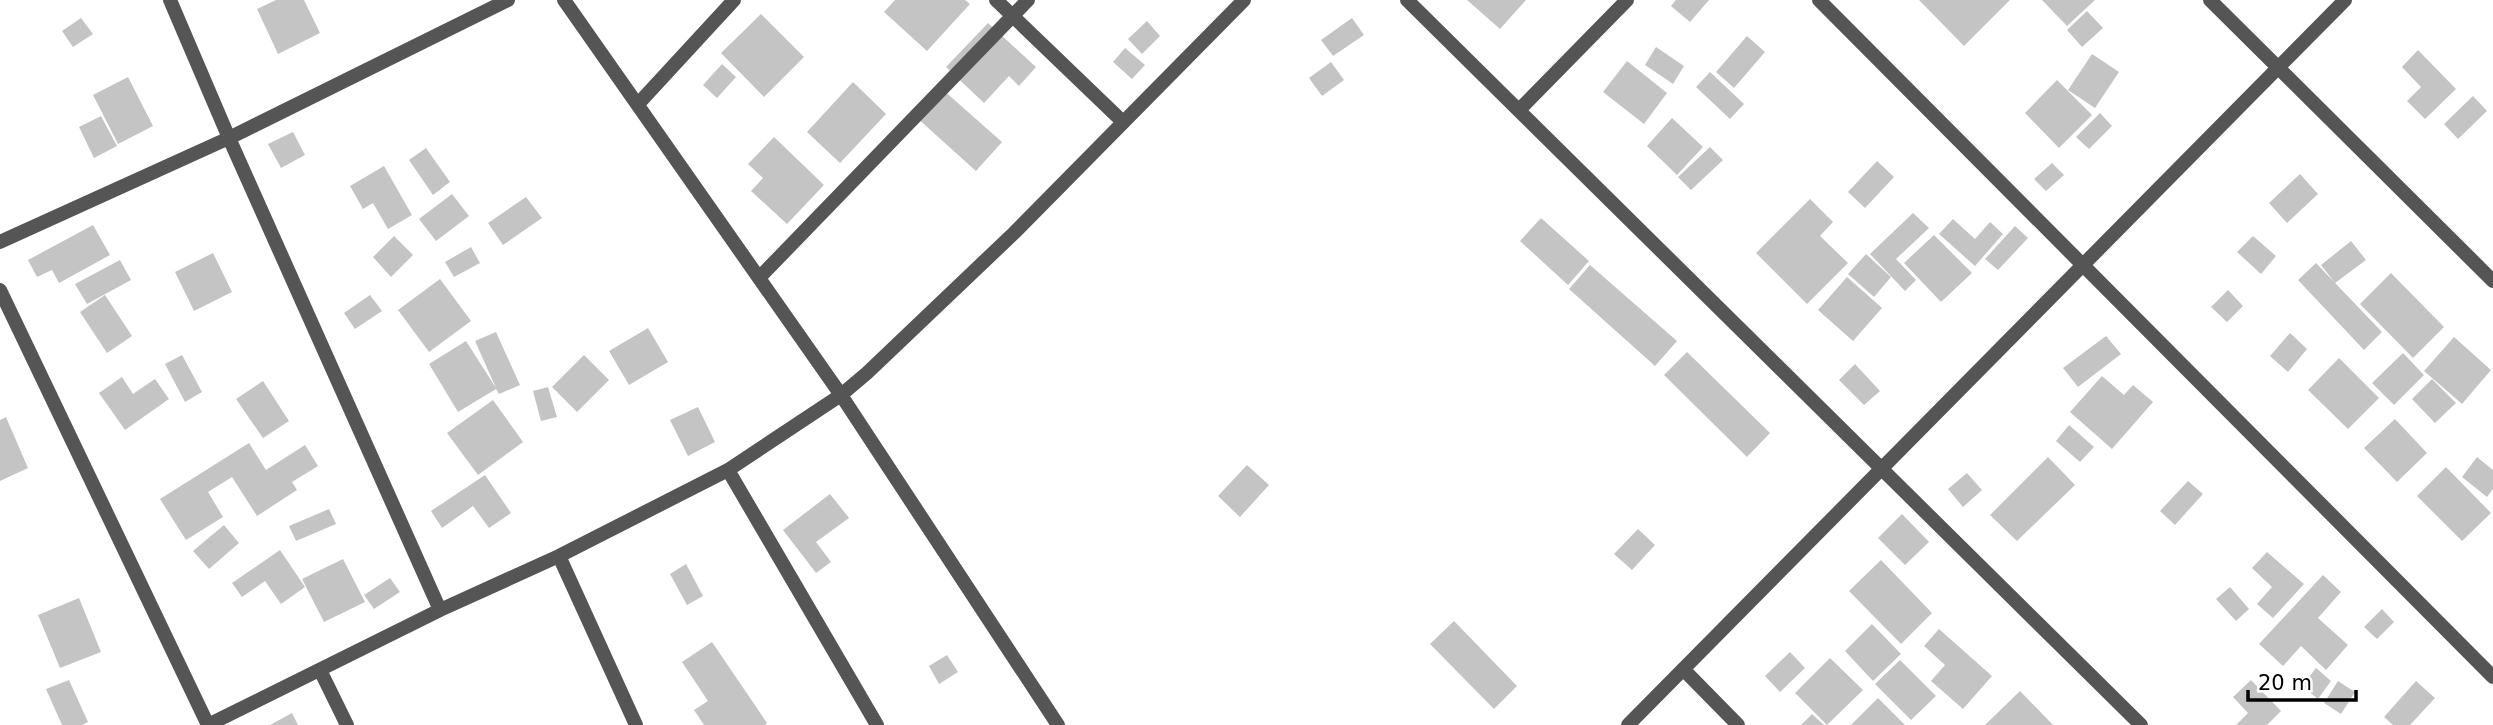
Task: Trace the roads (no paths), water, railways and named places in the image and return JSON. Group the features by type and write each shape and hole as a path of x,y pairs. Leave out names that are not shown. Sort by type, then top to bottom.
{"street":[{"path":"170,0 440,611"},
{"path":"0,242 229,138 508,0"},
{"path":"564,0 639,103 841,395 1058,725"},
{"path":"639,103 734,0"},
{"path":"996,0 1123,122"},
{"path":"759,278 1028,0"},
{"path":"0,289 208,725 559,556 728,470 841,395 1014,233 1244,0"},
{"path":"1407,0 2141,725"},
{"path":"1519,110 1627,0"},
{"path":"1819,0 2493,677"},
{"path":"2210,0 2493,281"},
{"path":"1628,725 2345,0"},
{"path":"728,470 877,725"},
{"path":"559,556 636,725"},
{"path":"1683,669 1738,725"},
{"path":"320,670 347,725"}]}
